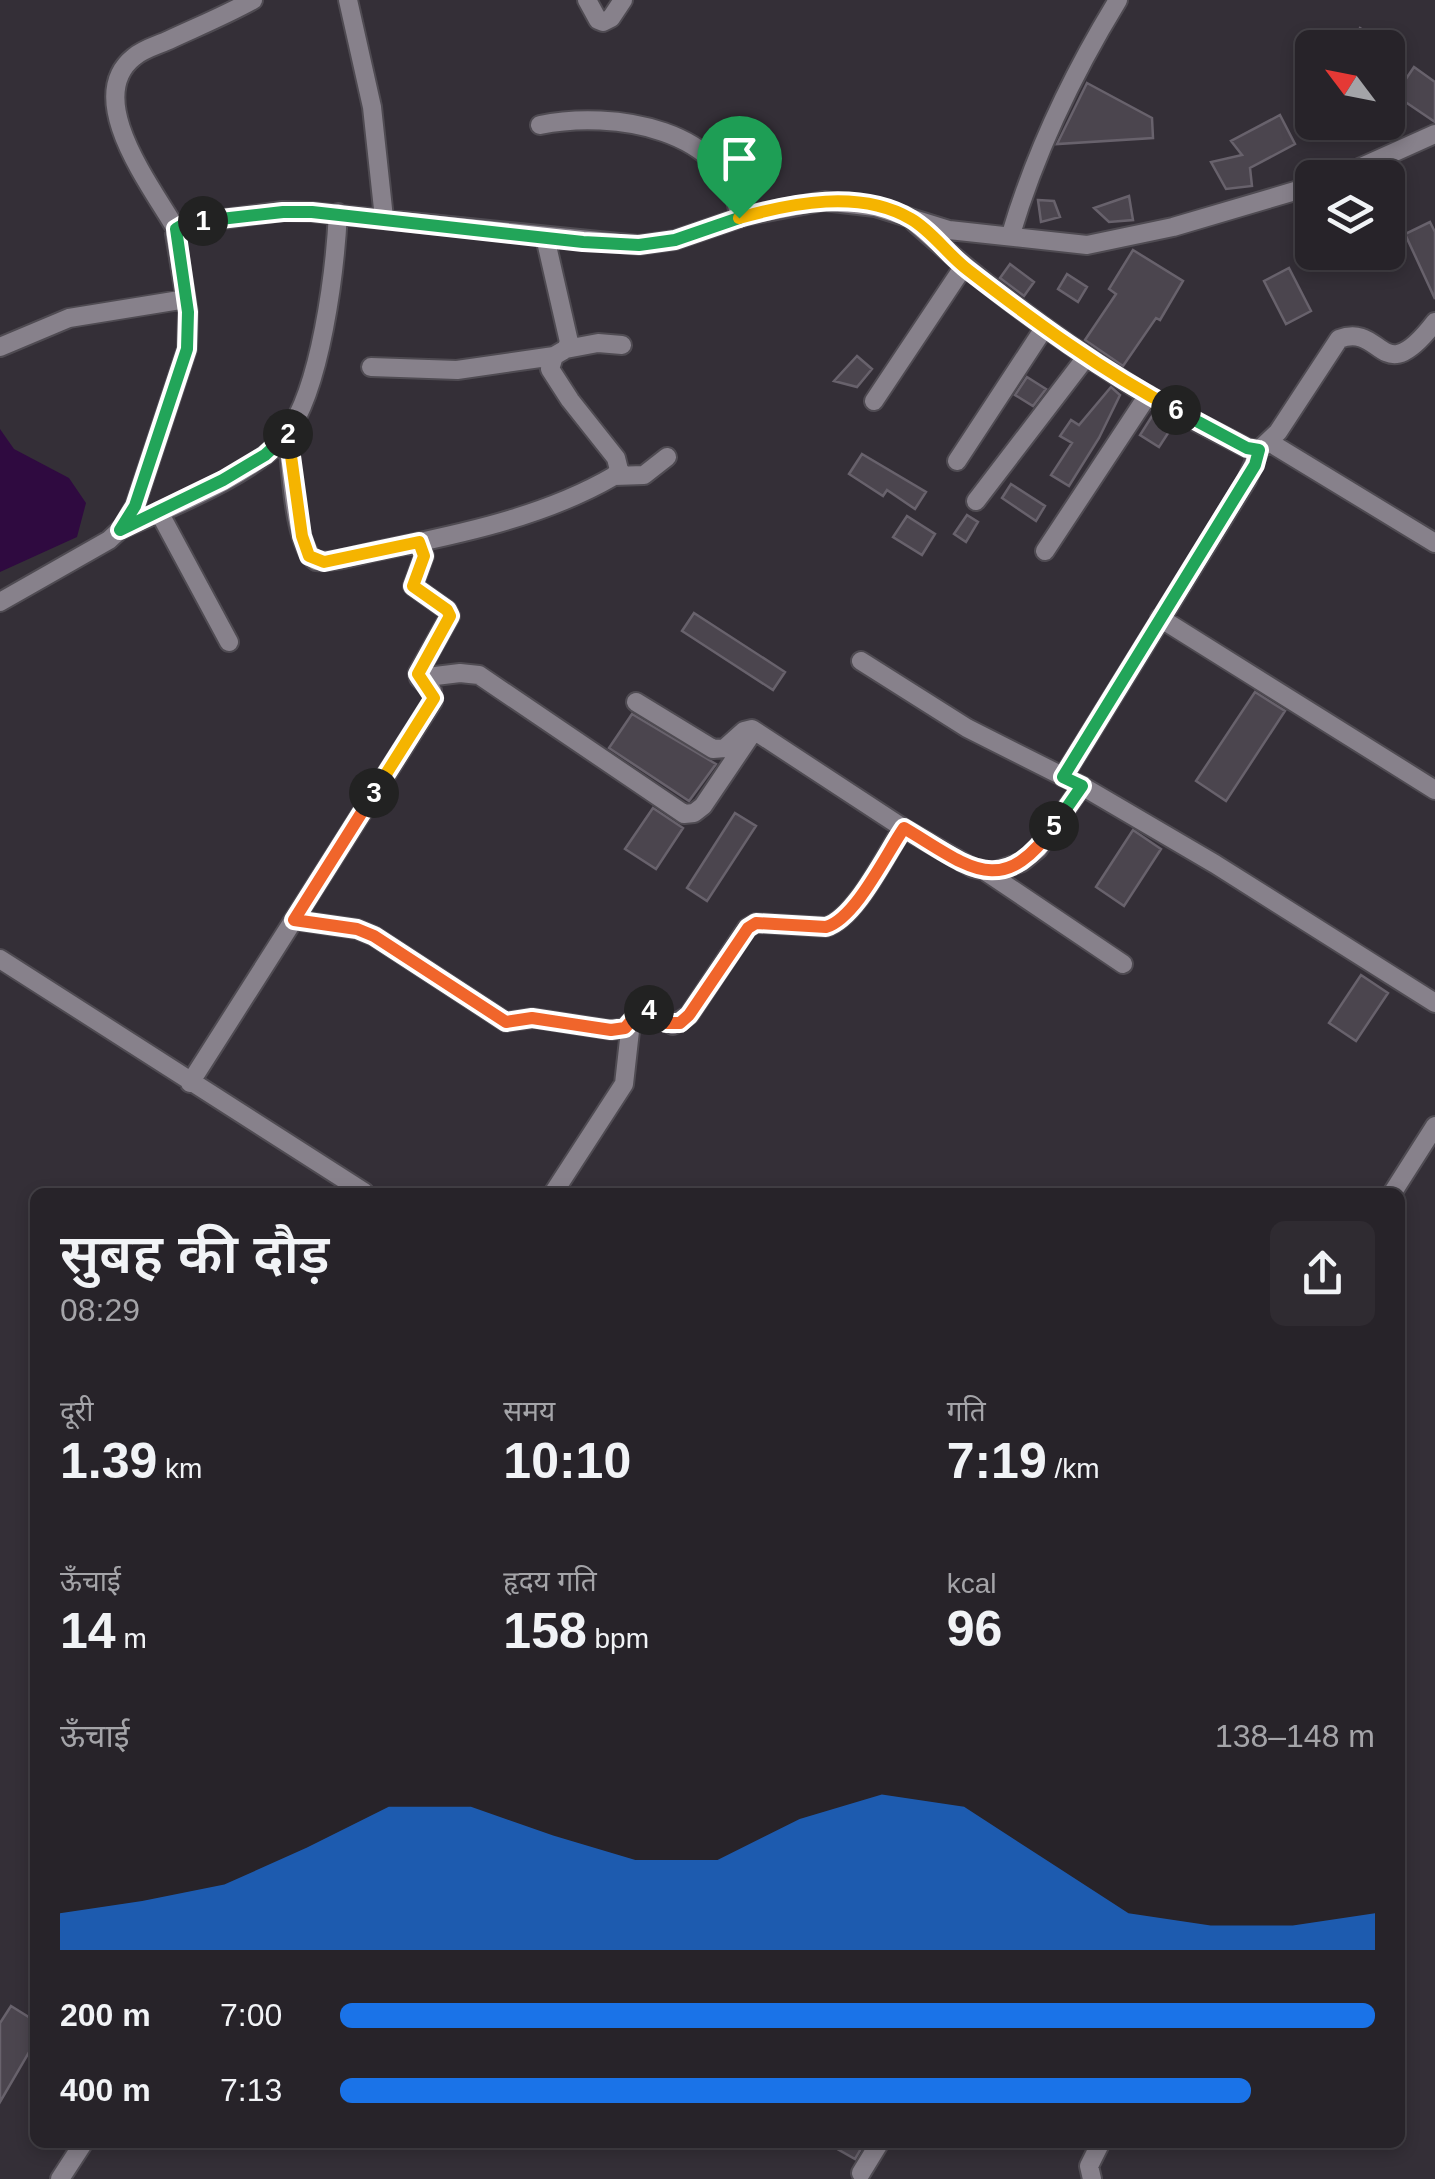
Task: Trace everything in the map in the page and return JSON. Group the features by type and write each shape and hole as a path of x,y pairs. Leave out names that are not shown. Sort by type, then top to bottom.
{"street":[{"path":"0,602 120,530 135,506 187,349 190,330 176,229 116,116 114,91 120,74 134,56 253,0"},
{"path":"348,0 372,107 384,218"},
{"path":"587,0 603,22 611,18 623,0"},
{"path":"1011,234 1057,107 1118,0"},
{"path":"540,125 578,119 624,121 672,138 700,152 726,172 734,188 739,218"},
{"path":"1377,160 1435,134"},
{"path":"176,229 186,223 283,212 338,213 610,244 656,245 739,218 824,201 876,208 949,230 1087,245 1173,227 1295,191"},
{"path":"120,530 265,455 288,432 310,379 329,305 338,213"},
{"path":"910,219 964,266 1087,356 1148,395 1247,448 1264,446 1435,543"},
{"path":"545,237 568,342 550,365 616,458 619,470 614,476"},
{"path":"874,402 964,266"},
{"path":"0,346 69,318 186,299"},
{"path":"1063,777 1247,480 1264,446 1339,339 1358,336 1385,352 1399,354 1411,351 1435,322"},
{"path":"956,462 1039,336"},
{"path":"372,366 456,370 598,344 622,345"},
{"path":"976,501 1087,356"},
{"path":"1045,550 1148,395"},
{"path":"288,432 302,536 309,556 324,562 419,542 536,510 614,476 644,476 667,457"},
{"path":"159,512 228,642"},
{"path":"419,542 424,556 413,586 450,616 420,667 419,678"},
{"path":"1160,618 1435,790"},
{"path":"861,661 953,719 1082,786 1215,864 1435,1002"},
{"path":"419,678 479,675 684,814 694,813 707,800 754,730"},
{"path":"190,1082 432,701 432,690 419,678"},
{"path":"636,702 712,748 725,748 744,731 754,730 973,868 1007,869 1038,848 1082,786"},
{"path":"294,920 357,929 374,936 506,1022 532,1018 611,1030 625,1028 644,1009 666,1023 680,1023 748,928 756,923 826,927 836,924 856,902 904,828"},
{"path":"984,870 1124,964"},
{"path":"0,959 358,1188"},
{"path":"557,1188 624,1084 631,1022"},
{"path":"1396,1188 1435,1126"},
{"path":"60,2179 80,2148"},
{"path":"861,2173 876,2148"},
{"path":"1092,2179 1089,2166 1098,2148"}],"shaded area":[{"path":"0,429 14,449 69,478 86,503 77,537 0,572"}],"building":[{"path":"1414,67 1435,82 1435,122 1405,102 1405,80"},
{"path":"1087,83 1152,118 1153,138 1057,144"},
{"path":"1280,115 1295,144 1250,168 1252,186 1226,189 1211,162 1242,155 1231,141"},
{"path":"1129,196 1133,220 1109,222 1094,208"},
{"path":"1038,200 1054,201 1060,217 1041,222"},
{"path":"1430,222 1435,232 1435,299 1405,234"},
{"path":"1133,250 1183,281 1160,320 1156,318 1123,366 1085,340 1116,294 1109,289"},
{"path":"1010,264 1034,282 1024,296 1000,278"},
{"path":"1289,268 1311,311 1286,324 1264,281"},
{"path":"1067,274 1087,287 1078,302 1058,289"},
{"path":"857,356 872,369 857,387 834,381"},
{"path":"1027,377 1046,389 1033,406 1015,395"},
{"path":"1111,387 1120,395 1069,486 1051,475 1072,443 1060,436 1071,420 1079,425"},
{"path":"1154,413 1174,424 1159,447 1140,435"},
{"path":"862,454 926,492 915,509 887,490 883,496 849,474"},
{"path":"1011,484 1045,506 1036,521 1002,498"},
{"path":"967,515 978,522 966,542 954,534"},
{"path":"907,516 935,534 922,555 893,537"},
{"path":"694,613 785,672 773,690 682,631"},
{"path":"1255,692 1285,711 1226,801 1196,781"},
{"path":"632,714 716,764 689,801 609,748"},
{"path":"653,808 683,828 656,869 625,849"},
{"path":"735,813 756,826 707,901 687,888"},
{"path":"1133,830 1161,849 1124,906 1096,887"},
{"path":"1361,975 1388,993 1356,1041 1329,1023"},
{"path":"11,2006 30,2018 30,2051 0,2102 0,2023"},
{"path":"836,2148 861,2148 855,2159"}],"route":[{"path":"824,201 876,208 910,219 1026,314 1140,391 1247,448 1259,450 1255,465 1063,777 1082,786 1038,848 1022,862 993,872 973,868 904,828 856,902 836,924 806,927 772,922 748,928 680,1023 666,1023 644,1009 625,1028 611,1030 548,1019 506,1022 374,936 357,929 294,920 434,698 418,674 450,616 413,586 424,556 419,542 324,562 309,556 294,494 288,432 265,455 223,480 120,530 135,506 187,349 190,330 176,229 186,223 312,212 583,242 656,245 739,218 824,201"}]}
